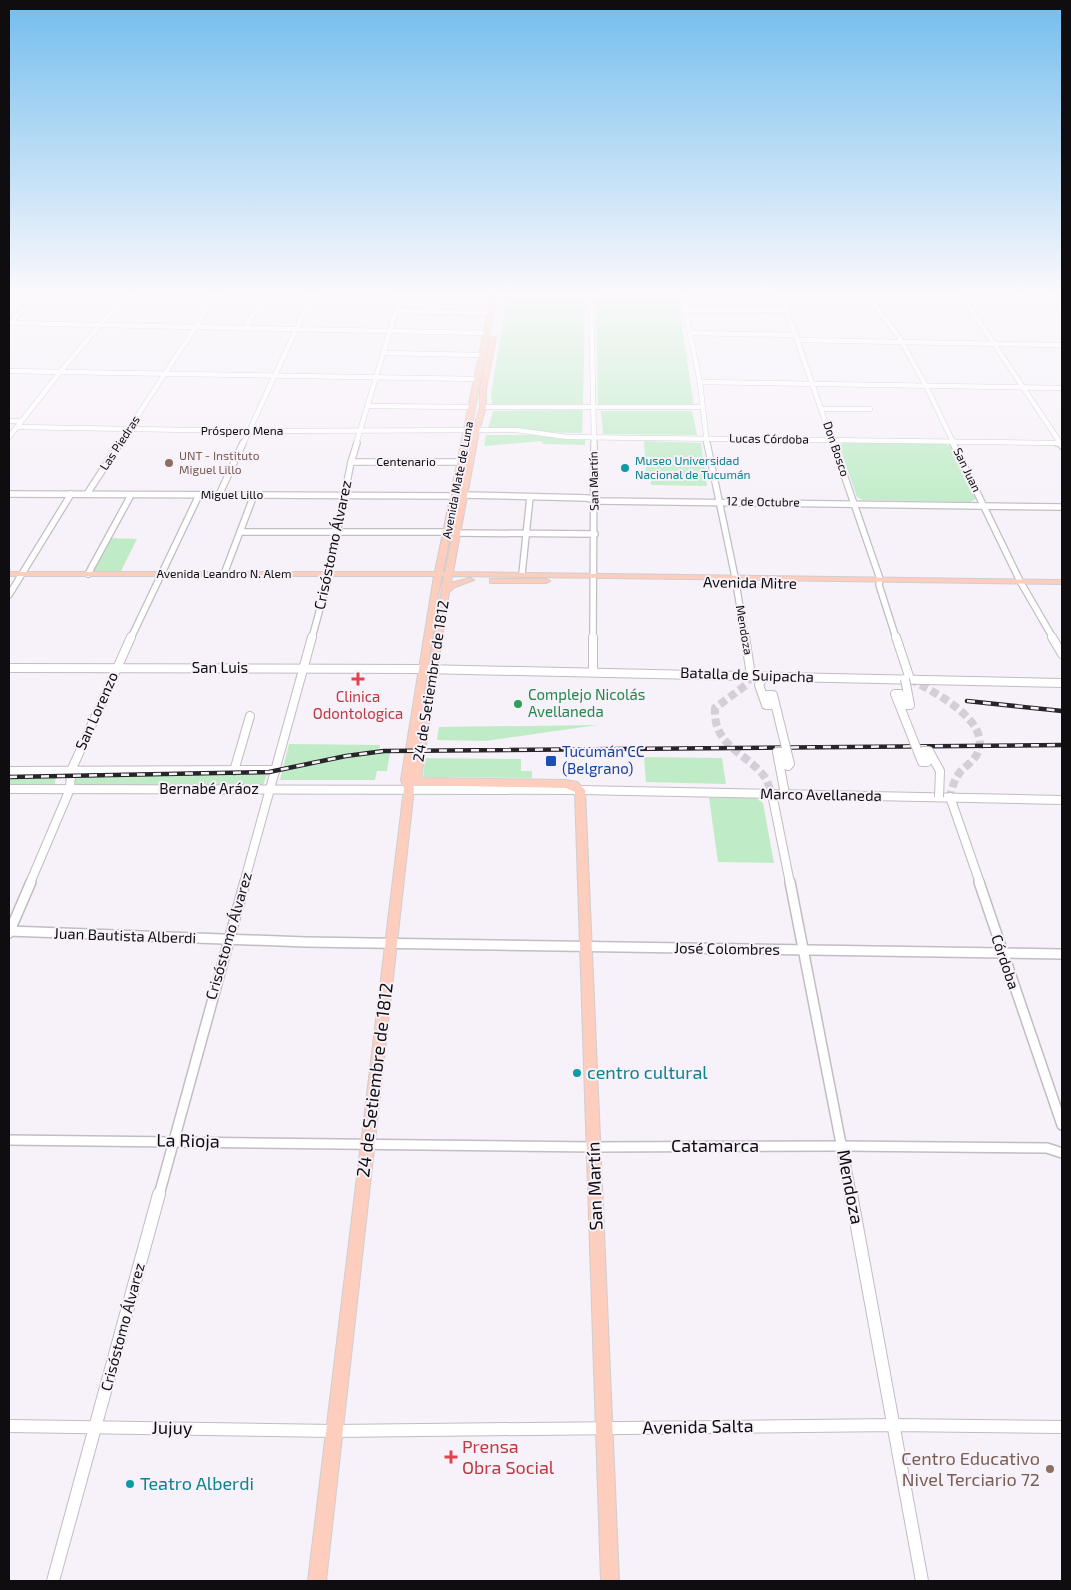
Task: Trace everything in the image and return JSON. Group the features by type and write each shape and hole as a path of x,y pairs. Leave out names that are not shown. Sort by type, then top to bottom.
{"main road":[{"name":"Avenida Mate de Luna","path":"448,577 464,495 472,431 472,407 480,365"},
{"name":"Avenida Mate de Luna","path":"438,577 462,462 472,431 483,407 483,389 487,365"},
{"path":"452,557 456,570 470,577"},
{"path":"421,577 434,571 441,562"},
{"name":"Avenida Leandro N. Alem","path":"9,574 20,577 329,576"},
{"name":"Avenida Leandro N. Alem","path":"9,580 20,577 88,574 159,577 224,574 438,577"},
{"name":"Avenida Mitre","path":"470,577 522,574 595,578"},
{"path":"421,577 440,592 470,577"},
{"name":"Avenida Mitre","path":"438,577 1022,584 1062,582"},
{"name":"24 de Setiembre de 1812","path":"317,1581 391,942 412,785 406,780 440,592 438,577"},
{"name":"24 de Setiembre de 1812","path":"440,592 448,577"},
{"name":"Avenida Mitre","path":"1022,584 1062,588"},
{"name":"Marco Avellaneda","path":"412,785 566,784 573,785 580,790"},
{"name":"San Martín","path":"580,790 610,1581"}],"street":[{"path":"9,437 66,365"},
{"name":"Las Piedras","path":"86,494 171,365"},
{"path":"219,495 280,365"},
{"name":"Crisóstomo Álvarez","path":"52,1581 329,576 343,495 359,431 379,365"},
{"name":"San Martín","path":"593,365 595,499 593,672"},
{"name":"Mendoza","path":"697,365 706,438 735,580 752,676"},
{"name":"Don Bosco","path":"807,365 880,582"},
{"name":"San Juan","path":"915,365 1022,584 1062,654"},
{"path":"1008,365 1062,444"},
{"path":"9,371 478,379"},
{"path":"700,382 1062,388"},
{"path":"367,406 472,407"},
{"path":"483,407 701,407"},
{"path":"822,409 870,409"},
{"path":"9,421 21,421"},
{"name":"Próspero Mena","path":"16,427 128,430 472,431"},
{"name":"Lucas Córdoba","path":"472,431 516,430 557,436 594,437 1062,444"},
{"name":"Centenario","path":"351,462 462,462"},
{"name":"Miguel Lillo","path":"9,494 455,496"},
{"path":"9,596 71,494"},
{"path":"88,574 131,495"},
{"name":"San Lorenzo","path":"9,932 70,789 71,771 116,668 199,495"},
{"path":"224,574 254,495"},
{"name":"12 de Octubre","path":"464,495 718,502 1062,507"},
{"path":"522,574 530,497"},
{"path":"240,532 448,532"},
{"path":"456,533 595,534"},
{"path":"880,582 908,679 910,705 905,705 900,694 895,694 922,762 927,762 923,751 929,751 940,771 939,797"},
{"name":"San Luis","path":"9,668 427,669"},
{"name":"Batalla de Suipacha","path":"427,669 1062,683"},
{"path":"764,676 759,685 766,705 770,705 768,695 773,695 790,764 788,766 785,764 782,752 777,752 780,778 785,794"},
{"path":"234,771 250,716"},
{"name":"Bernabé Aráoz","path":"9,771 276,770"},
{"name":"Bernabé Aráoz","path":"9,790 412,785"},
{"name":"Marco Avellaneda","path":"580,790 1062,800"},
{"name":"Mendoza","path":"772,794 842,1146 922,1581"},
{"name":"Córdoba","path":"950,797 1001,951 1062,1125"},
{"name":"Juan Bautista Alberdi","path":"9,932 228,940 391,942"},
{"name":"José Colombres","path":"391,942 586,947 1001,951 1062,954"},
{"name":"La Rioja","path":"9,1140 368,1144"},
{"name":"Catamarca","path":"368,1144 594,1147 842,1146 1047,1148 1062,1153"},
{"name":"Avenida Salta","path":"334,1431 894,1425 1062,1427"},
{"name":"Jujuy","path":"9,1426 334,1431"}],"green space":[{"path":"496,365 584,365 583,404 492,404 491,394"},
{"path":"597,365 688,365 694,406 598,405"},
{"path":"583,410 582,433 488,429 493,411"},
{"path":"601,411 692,411 697,435 603,434"},
{"path":"486,435 538,435 560,439 585,439 585,445 543,444 541,441 484,446"},
{"path":"644,441 701,443 707,486 651,485 651,479 646,478"},
{"path":"843,443 945,444 950,446 976,499 970,502 863,500 857,497 839,445"},
{"path":"109,538 137,539 121,571 92,571"},
{"path":"598,725 486,741 437,740 439,727"},
{"path":"289,744 380,745 379,753 390,753 387,771 377,771 375,780 280,780"},
{"path":"644,757 722,758 726,784 646,782"},
{"path":"425,758 521,759 521,771 532,771 532,778 423,777"},
{"path":"9,774 56,774 55,784 9,784"},
{"path":"267,774 263,785 66,786 66,777"},
{"path":"709,798 756,798 763,803 774,863 718,862"}],"tunnel":[{"path":"751,675 746,685 715,708 716,721 724,740 756,767 767,780 772,794"},
{"path":"910,679 957,708 976,729 980,740 977,755 958,775 950,797"}],"railway":[{"path":"967,701 1062,711"},
{"path":"9,777 269,772 346,756 384,751 1062,745"}],"place":[{"name":"UNT - Instituto Miguel Lillo","path":"169,463"},
{"name":"Museo Universidad Nacional de Tucumán","path":"625,468"},
{"name":"Clinica Odontologica","path":"358,679"},
{"name":"Complejo Nicolás Avellaneda","path":"518,704"},
{"name":"Tucumán CC (Belgrano)","path":"551,761"},
{"name":"centro cultural","path":"577,1073"},
{"name":"Prensa Obra Social","path":"451,1457"},
{"name":"Centro Educativo Nivel Terciario 72","path":"1050,1469"},
{"name":"Teatro Alberdi","path":"130,1484"}]}
